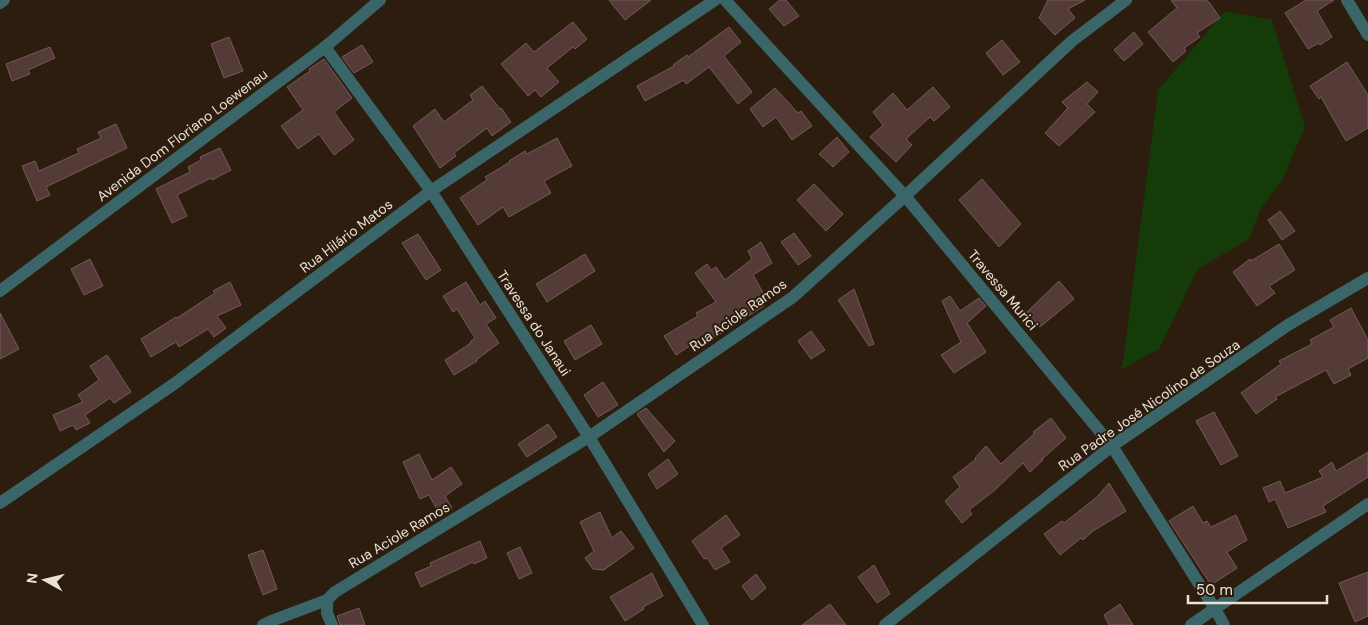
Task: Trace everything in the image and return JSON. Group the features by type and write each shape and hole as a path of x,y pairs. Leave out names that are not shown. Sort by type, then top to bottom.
{"street":[{"path":"0,4 4,0"},
{"name":"Avenida Dom Floriano Loewenau","path":"0,292 325,47 380,0"},
{"name":"Rua Hilário Matos","path":"0,502 174,384 431,191 715,0"},
{"name":"Travessa Murici","path":"725,0 905,196 1112,446 1224,625"},
{"name":"Rua Aciole Ramos","path":"263,625 327,600 334,592 589,436 793,296 905,196 1072,41 1126,0"},
{"path":"1347,0 1368,34"},
{"name":"Travessa do Janaui","path":"325,47 431,191 589,436 703,625"},
{"name":"Rua Padre José Nicolino de Souza","path":"885,625 1112,446 1288,326 1368,278"},
{"path":"1191,625 1368,504"},
{"path":"327,600 327,613 332,625"}],"green space":[{"path":"1225,11 1272,20 1305,127 1282,181 1261,208 1249,239 1198,269 1159,349 1122,369 1158,90"}],"building":[{"path":"609,0 651,0 625,20"},
{"path":"780,0 786,0 799,16 784,26 769,9"},
{"path":"1048,0 1085,0 1068,9 1075,18 1055,35 1039,18"},
{"path":"1171,0 1205,0 1209,2 1220,18 1197,33 1200,37 1184,48 1186,51 1173,62 1148,32 1177,8"},
{"path":"1306,0 1334,0 1317,11 1332,37 1320,45 1319,43 1308,49 1285,13"},
{"path":"573,22 587,39 575,49 573,47 547,68 559,82 541,97 535,90 528,96 501,64 526,43 534,52"},
{"path":"729,27 741,42 724,56 752,92 738,104 709,67 686,84 684,80 645,101 637,86 674,66"},
{"path":"1134,32 1143,44 1124,61 1114,50"},
{"path":"229,37 243,71 224,78 211,44"},
{"path":"1002,40 1020,62 1003,75 986,53"},
{"path":"362,45 373,62 354,73 342,57"},
{"path":"50,47 55,58 28,70 30,74 12,81 6,64"},
{"path":"324,59 352,98 334,112 354,140 334,155 319,134 298,149 281,126 303,110 287,87"},
{"path":"1347,62 1368,95 1368,128 1346,141 1321,97 1319,99 1310,86"},
{"path":"1087,82 1098,92 1087,104 1095,112 1059,146 1045,133 1068,108 1062,102"},
{"path":"482,86 511,122 492,136 487,128 454,153 456,156 440,168 413,126 435,109 444,122 473,100 470,95"},
{"path":"933,87 950,107 934,121 930,117 906,139 912,145 896,162 870,137 883,125 873,112 893,93 907,110"},
{"path":"775,88 798,113 801,111 812,126 792,140 776,117 763,127 750,109"},
{"path":"116,124 127,148 46,187 50,195 37,201 22,166 35,161 39,171 79,153 77,149 101,138 98,132"},
{"path":"837,137 849,152 833,167 819,154"},
{"path":"557,138 572,166 544,181 551,193 509,217 503,207 478,225 460,198 487,180 485,177 525,151 527,154"},
{"path":"220,148 231,170 177,195 187,216 172,223 156,189 190,172 188,167 201,160 200,157"},
{"path":"982,179 1021,224 999,247 959,200"},
{"path":"814,184 843,214 826,231 797,200"},
{"path":"1280,211 1295,231 1282,240 1268,220"},
{"path":"794,233 811,256 798,265 781,242"},
{"path":"418,234 441,270 426,280 402,243"},
{"path":"761,242 772,263 753,275 765,296 760,299 764,306 711,339 708,334 676,355 664,336 698,316 696,313 716,302 695,273 707,264 711,270 716,267 725,280 752,259 748,251"},
{"path":"1279,244 1295,270 1269,286 1275,293 1257,306 1233,272 1250,259 1251,261"},
{"path":"585,254 595,271 547,302 536,284"},
{"path":"90,259 103,286 84,295 71,269"},
{"path":"1059,281 1074,299 1040,327 1027,312"},
{"path":"230,282 241,305 217,316 226,328 214,337 208,329 179,347 176,342 151,357 141,339 177,318 215,293 213,291"},
{"path":"466,282 480,305 485,301 496,318 486,324 499,343 477,361 454,375 445,360 471,343 475,338 457,309 453,312 443,296"},
{"path":"854,289 874,344 869,346 838,300"},
{"path":"950,296 960,311 979,298 986,306 967,323 986,352 954,373 941,355 961,342 942,301"},
{"path":"1351,308 1368,340 1368,358 1348,369 1351,375 1334,384 1326,370 1275,397 1277,399 1256,414 1241,393 1281,364 1279,361 1312,344 1310,340 1334,327 1330,320"},
{"path":"0,313 19,349 0,359"},
{"path":"591,325 602,344 575,360 564,341"},
{"path":"811,331 825,350 811,359 798,341"},
{"path":"107,355 131,392 114,403 110,398 85,415 90,423 76,430 73,425 60,431 53,415 83,402 78,395 99,380 90,366"},
{"path":"603,382 618,405 598,417 584,395"},
{"path":"646,408 675,441 664,452 637,414"},
{"path":"1214,412 1238,456 1221,465 1196,421"},
{"path":"1051,418 1066,438 1030,472 1023,463 995,490 969,510 972,514 962,523 945,501 960,487 953,477 976,459 986,446 1001,464 1035,433 1033,432"},
{"path":"548,424 557,437 527,457 518,444"},
{"path":"1368,452 1368,477 1323,506 1326,512 1288,528 1275,499 1269,502 1263,488 1280,481 1285,493 1323,477 1319,471 1332,462 1336,471"},
{"path":"419,454 432,480 451,467 462,484 445,496 452,508 440,515 429,495 420,499 403,462"},
{"path":"668,459 678,474 657,489 648,474"},
{"path":"1109,483 1126,511 1093,531 1083,540 1081,538 1060,555 1044,534 1062,521 1064,523 1097,497"},
{"path":"1193,506 1203,523 1207,521 1211,527 1236,515 1247,540 1227,552 1237,568 1211,585 1169,521"},
{"path":"600,512 612,538 621,531 634,548 604,570 593,569 585,558 594,551 580,522"},
{"path":"726,515 740,535 721,548 730,562 715,570 707,558 704,559 692,541"},
{"path":"480,541 487,558 474,564 473,562 421,587 415,573 431,566 430,563"},
{"path":"520,547 532,573 519,579 507,553"},
{"path":"263,550 277,589 263,595 248,555"},
{"path":"874,565 890,594 877,603 858,577"},
{"path":"1368,572 1368,616 1355,622 1339,583"},
{"path":"652,573 663,596 643,607 644,609 625,621 610,597"},
{"path":"756,574 766,588 752,600 742,586"},
{"path":"830,604 846,625 802,625"},
{"path":"1120,604 1133,625 1109,625 1104,615"},
{"path":"359,608 365,625 340,625 337,616"}]}
